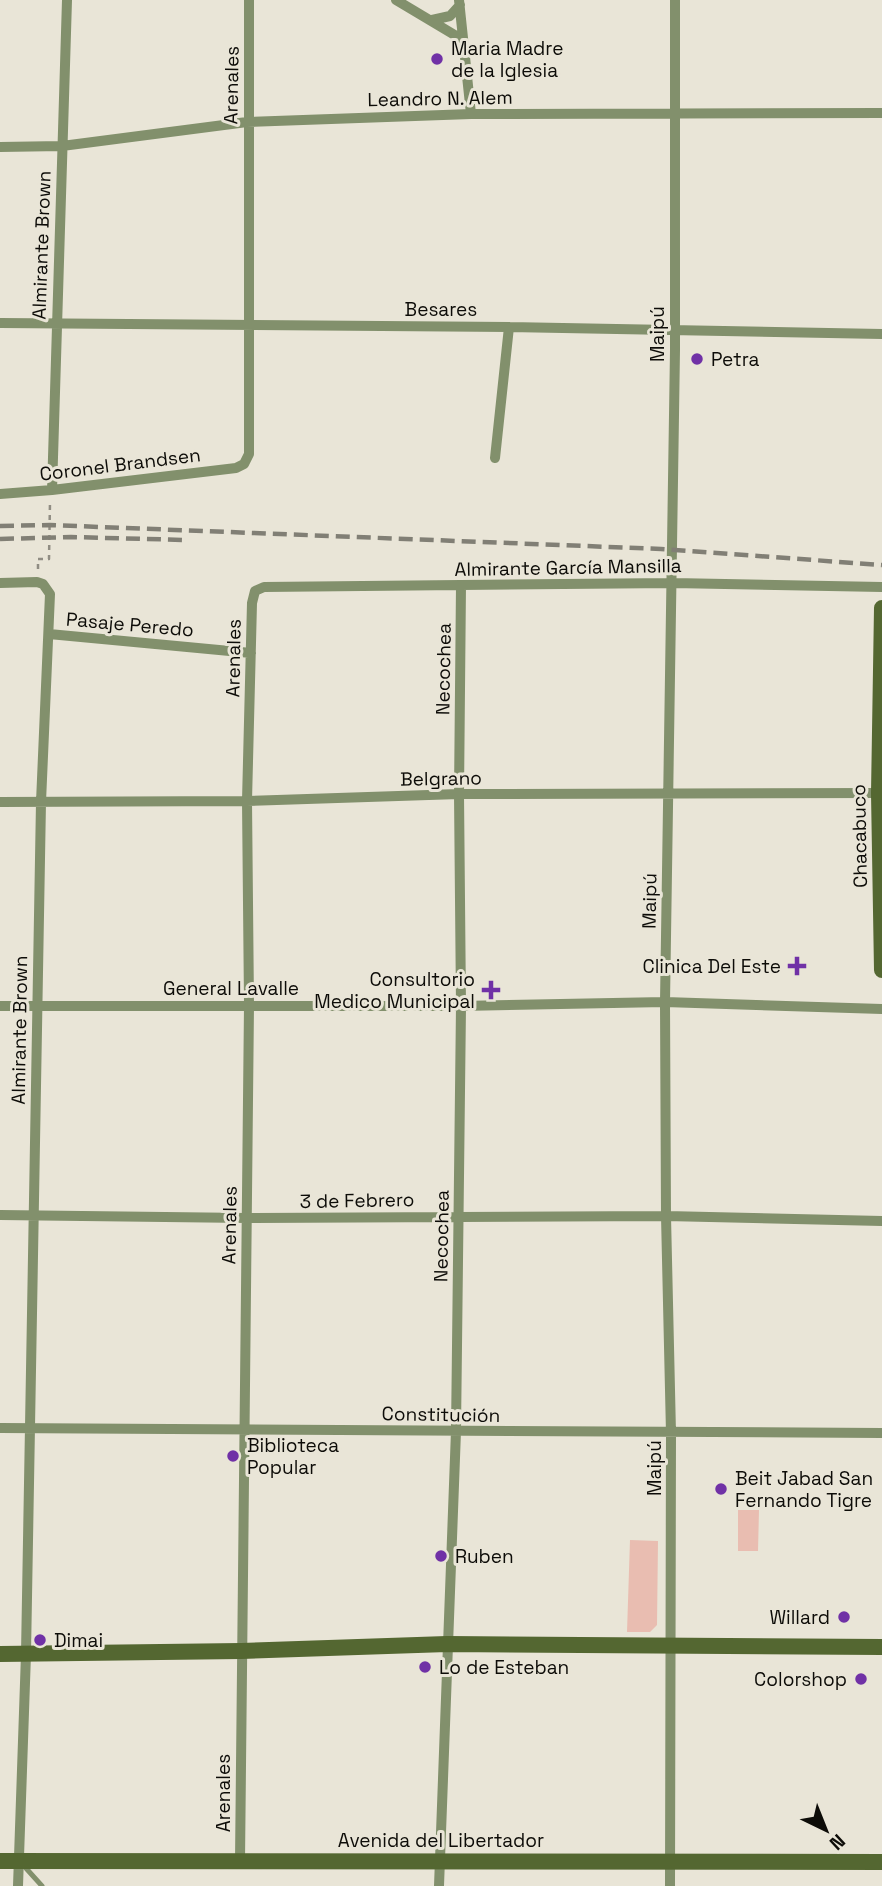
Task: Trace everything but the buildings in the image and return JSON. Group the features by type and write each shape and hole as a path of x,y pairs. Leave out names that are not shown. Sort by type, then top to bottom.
{"main road":[{"name":"Chacabuco","path":"882,608 882,970"},
{"path":"0,1654 241,1651 447,1644 882,1647"},
{"name":"Avenida del Libertador","path":"0,1861 882,1862"}],"street":[{"name":"Almirante Brown","path":"52,490 55,324 68,0"},
{"name":"Arenales","path":"244,464 249,454 249,0"},
{"path":"396,0 463,40"},
{"name":"Maipú","path":"670,1886 671,1433 665,1002 673,583 676,0"},
{"path":"432,20 450,16 460,3"},
{"path":"460,3 471,114"},
{"name":"Leandro N. Alem","path":"0,147 62,146 247,122 471,114 882,113"},
{"name":"Besares","path":"0,323 509,327 882,334"},
{"path":"495,458 509,327"},
{"name":"Coronel Brandsen","path":"0,494 236,468 244,464"},
{"name":"Almirante Brown","path":"18,1886 26,1654 41,802 50,594 43,584 37,582"},
{"path":"0,583 37,582"},
{"name":"Almirante García Mansilla","path":"255,591 264,587 673,583 882,587"},
{"name":"Necochea","path":"439,1886 456,1431 461,1006 461,585"},
{"name":"Arenales","path":"240,1861 249,1005 247,801 252,603 255,591"},
{"name":"Pasaje Peredo","path":"49,634 251,653"},
{"name":"Belgrano","path":"0,802 247,801 459,794 881,793"},
{"name":"General Lavalle","path":"0,1006 461,1006 665,1002 882,1009"},
{"name":"3 de Febrero","path":"0,1215 247,1218 666,1216 882,1221"},
{"name":"Constitución","path":"0,1428 882,1433"}],"lane":[{"path":"20,1861 42,1886"}],"path":[{"path":"37,582 38,559 48,559 50,502 58,502"}],"shaded area":[{"path":"738,1510 759,1510 758,1551 738,1551"},
{"path":"630,1540 658,1541 657,1625 650,1632 627,1632"}],"railway":[{"path":"0,526 50,525 661,549 882,565"},
{"path":"0,539 71,537 186,540"}],"place":[{"name":"Maria Madre de la Iglesia","path":"437,59"},
{"name":"Petra","path":"697,359"},
{"name":"Clinica Del Este","path":"797,966"},
{"name":"Consultorio Medico Municipal","path":"491,990"},
{"name":"Biblioteca Popular","path":"233,1456"},
{"name":"Beit Jabad San Fernando Tigre","path":"721,1489"},
{"name":"Ruben","path":"441,1556"},
{"name":"Willard","path":"844,1617"},
{"name":"Dimai","path":"40,1640"},
{"name":"Lo de Esteban","path":"425,1667"},
{"name":"Colorshop","path":"861,1679"}]}
